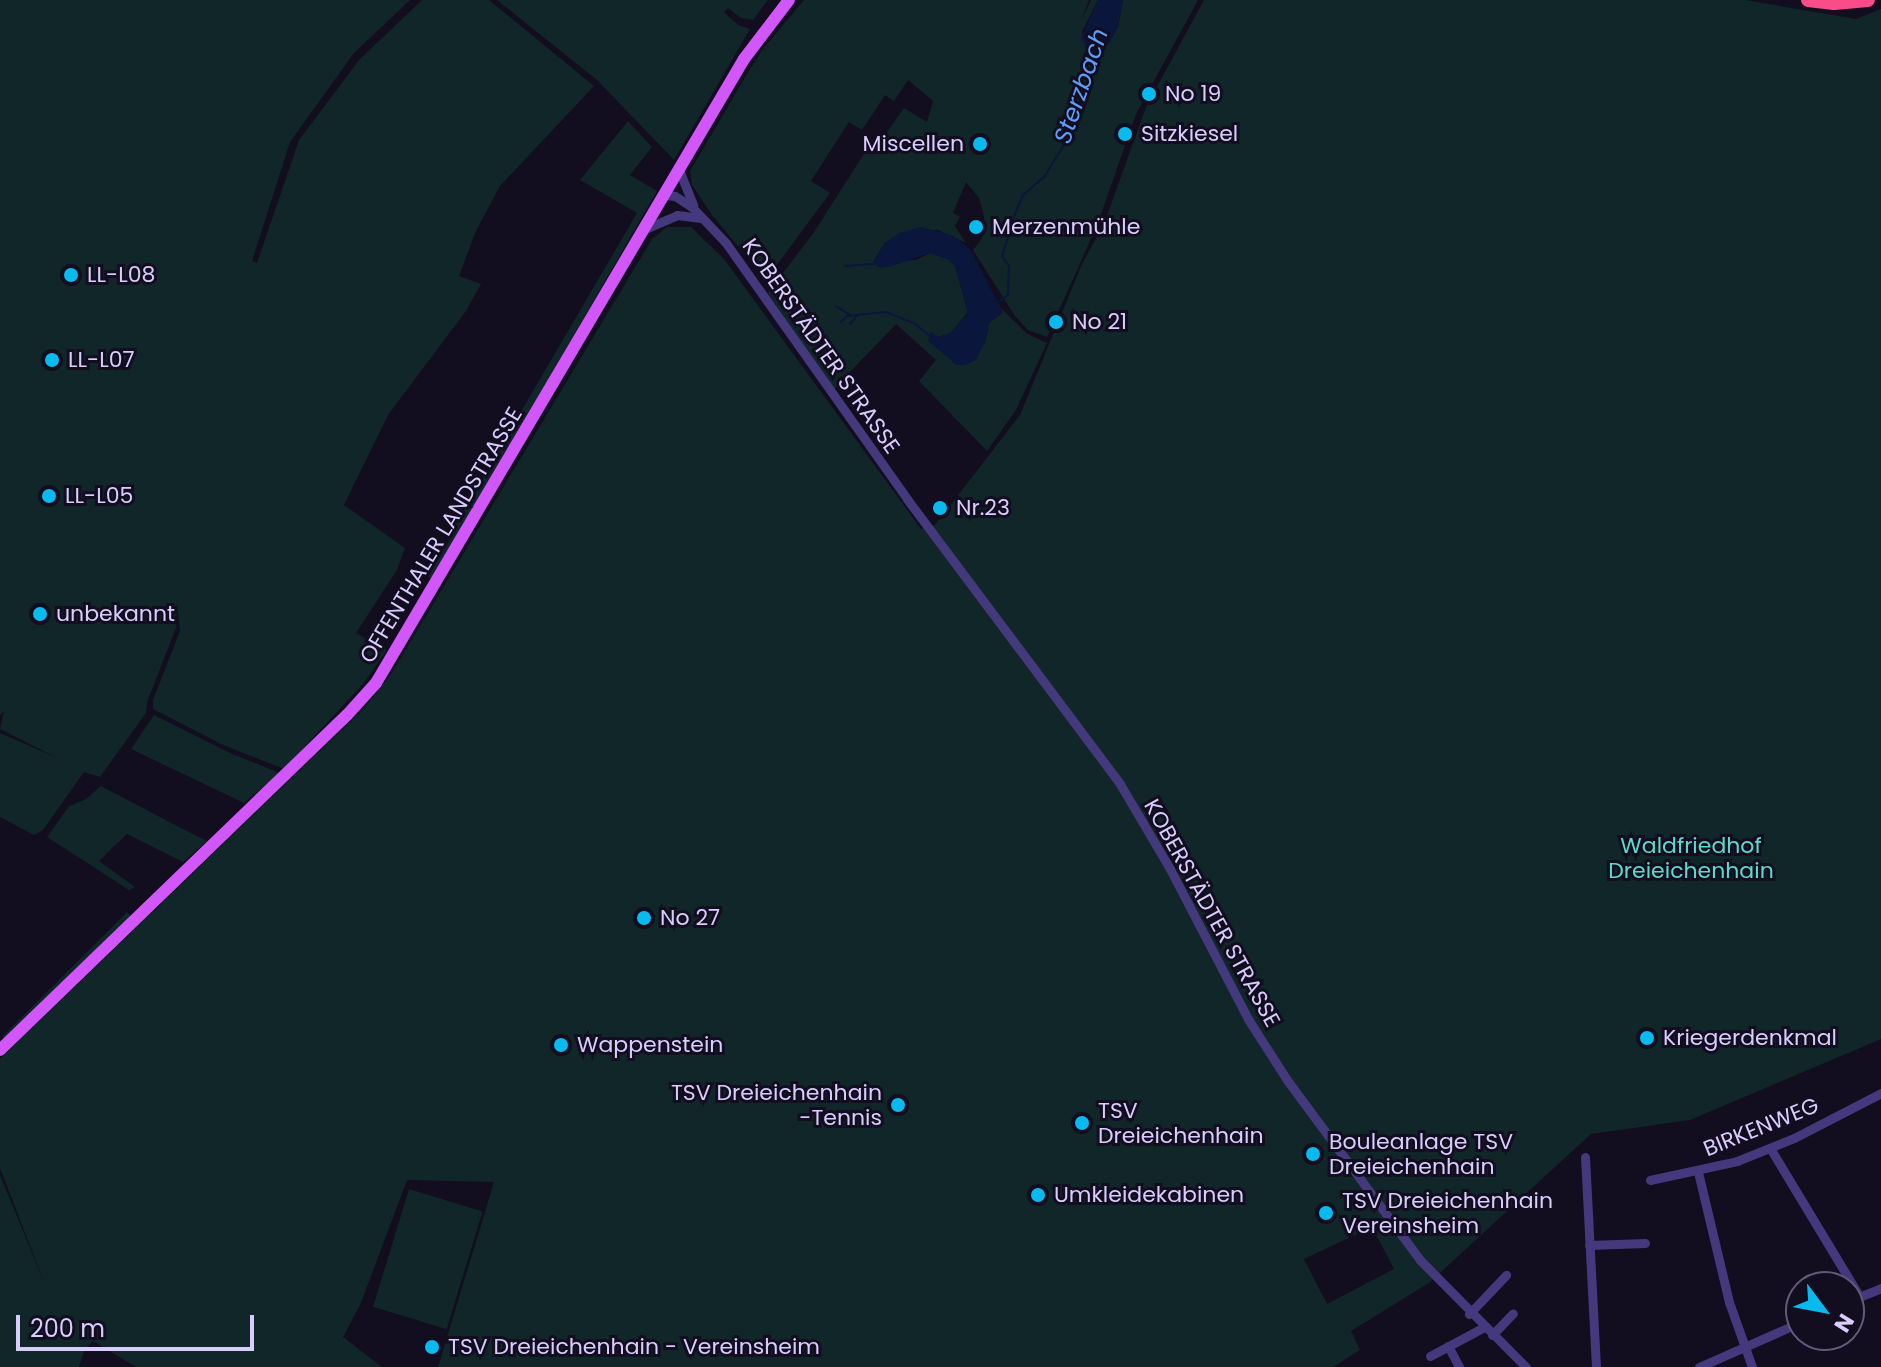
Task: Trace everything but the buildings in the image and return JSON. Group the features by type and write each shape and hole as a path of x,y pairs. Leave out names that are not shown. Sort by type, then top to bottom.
{"highway":[{"path":"1808,0 1834,3 1868,0"}],"main road":[{"name":"OFFENTHALER LANDSTRASSE","path":"0,1050 347,715 376,683 744,59 789,0"}],"street":[{"path":"679,170 684,189 701,218"},
{"path":"665,195 678,210 701,218"},
{"path":"647,228 677,215 701,218"},
{"name":"KOBERSTÄDTER STRASSE","path":"701,218 734,254 907,499 1120,784 1170,869 1248,1019 1287,1080 1420,1260 1469,1314 1526,1367"},
{"name":"BIRKENWEG","path":"1650,1180 1698,1172 1770,1148 1881,1093"},
{"path":"1770,1148 1844,1271"},
{"path":"1585,1157 1596,1367"},
{"path":"1698,1172 1729,1302 1752,1367"},
{"path":"1589,1245 1645,1243"},
{"path":"1469,1314 1506,1275"},
{"path":"1492,1335 1513,1313"},
{"path":"1430,1356 1484,1327"},
{"path":"1699,1367 1785,1329"},
{"path":"1448,1346 1459,1367"}],"green space":[{"path":"0,0 410,0 354,53 290,142 252,261 257,263 299,140 359,60 422,0 489,0 594,86 500,186 476,231 459,276 481,284 466,311 388,415 344,505 405,548 397,570 356,633 387,650 363,684 284,769 221,744 153,709 153,700 180,631 177,605 176,628 147,702 146,713 100,777 84,772 43,830 34,835 0,817 0,733 55,757 0,729 4,711 0,715"},
{"path":"497,0 768,0 753,20 741,18 728,8 724,12 738,25 750,29 674,160 597,80"},
{"path":"804,0 1089,0 1082,19 1091,0 1098,0 1082,32 1090,53 1098,53 1118,27 1123,0 1198,0 1136,114 1098,223 1047,337 1028,330 1015,316 973,250 981,240 984,216 979,198 966,182 953,213 960,217 955,226 966,243 938,230 900,233 885,243 873,262 916,260 930,253 948,259 955,266 968,312 951,333 928,340 957,365 985,343 989,323 1002,313 1001,308 1026,333 1047,343 1016,410 987,451 919,381 936,360 896,324 833,390 768,293 814,232 876,135 882,139 904,108 927,122 933,101 908,80 894,101 885,95 862,130 849,122 811,181 830,193 766,280 712,215 692,185 690,171 747,74 763,49"},
{"name":"Waldfriedhof Dreieichenhain","path":"1204,0 1745,0 1856,19 1881,9 1881,1039 1690,1120 1591,1134 1429,1283 1351,1331 1360,1350 1333,1367 438,1367 494,1182 407,1180 361,1303 343,1337 382,1367 136,1367 93,1341 85,1349 79,1367 0,1367 0,1175 44,1282 0,1168 0,1059 361,712 390,676 652,239 667,227 691,227 724,259 921,529 935,525 1020,415 1082,264 1104,224 1146,107","holes":["1372,1227 1394,1269 1327,1304 1304,1259"]},
{"path":"628,121 652,147 630,175 657,191 433,579 428,577 467,504 637,213 580,180"},
{"path":"154,715 230,753 280,773 244,803 131,749"},
{"path":"101,786 207,841 183,862 127,834 99,861 135,887 129,890 47,837 69,806 86,799"},
{"path":"127,912 131,916 6,1041 2,1037"},
{"path":"409,1189 483,1212 447,1329 373,1307"}],"water":[{"path":"1098,0 1123,0 1118,27 1111,41 1098,53 1090,53 1081,38"},
{"path":"921,227 952,235 970,249 1001,308 1002,313 989,323 985,342 976,360 965,365 957,365 928,341 931,332 938,337 951,333 968,313 955,266 948,259 930,253 880,268 873,262 885,243 900,233"}],"waterway":[{"name":"Sterzbach","path":"997,303 1008,295 1009,266 1002,256 1015,214 1023,195 1044,177 1065,143 1077,88 1090,53"},
{"path":"1068,131 1075,139"},
{"path":"845,266 874,264"},
{"path":"836,306 852,316"},
{"path":"841,322 847,316 886,312 915,324 931,337"},
{"path":"850,324 857,316"}],"place":[{"name":"No 19","path":"1149,94"},
{"name":"Sitzkiesel","path":"1125,134"},
{"name":"Miscellen","path":"980,144"},
{"name":"Merzenmühle","path":"976,227"},
{"name":"LL-L08","path":"71,275"},
{"name":"No 21","path":"1056,322"},
{"name":"LL-L07","path":"52,360"},
{"name":"LL-L05","path":"49,496"},
{"name":"Nr.23","path":"940,508"},
{"name":"unbekannt","path":"40,614"},
{"name":"No 27","path":"644,918"},
{"name":"Kriegerdenkmal","path":"1647,1038"},
{"name":"Wappenstein","path":"561,1045"},
{"name":"TSV Dreieichenhain -Tennis","path":"898,1105"},
{"name":"TSV Dreieichenhain","path":"1082,1123"},
{"name":"Bouleanlage TSV Dreieichenhain","path":"1313,1154"},
{"name":"Umkleidekabinen","path":"1038,1195"},
{"name":"TSV Dreieichenhain Vereinsheim","path":"1326,1213"},
{"name":"TSV Dreieichenhain - Vereinsheim","path":"432,1347"}]}
